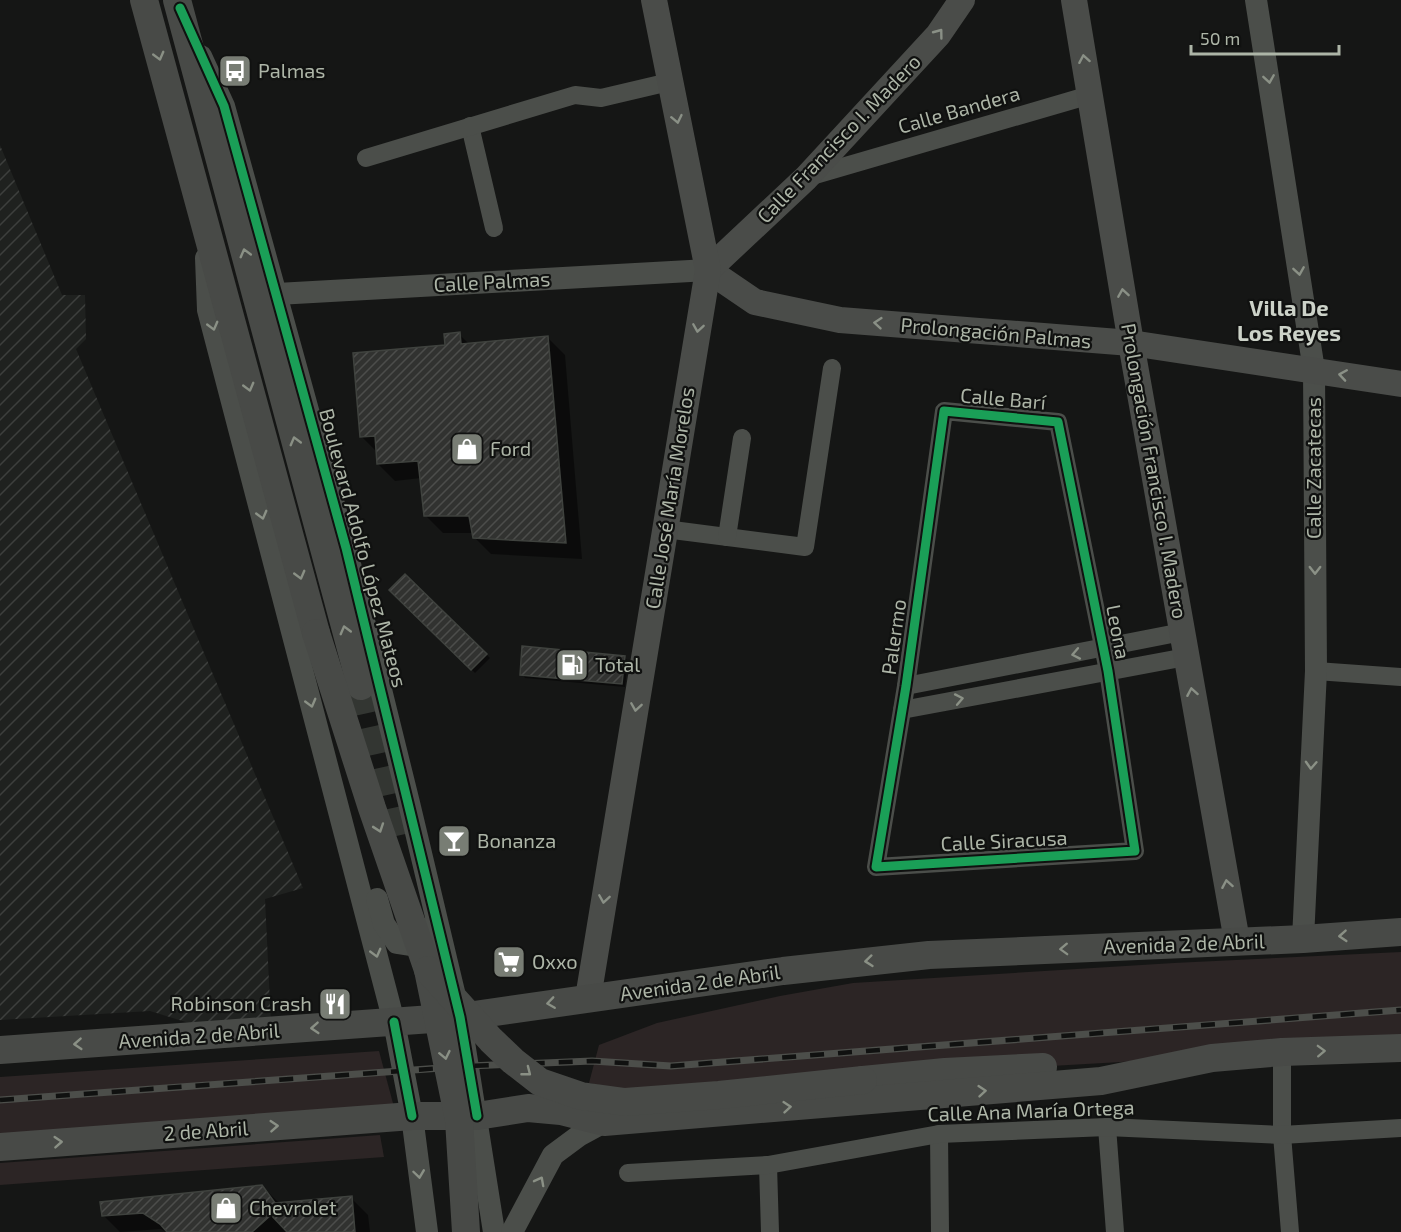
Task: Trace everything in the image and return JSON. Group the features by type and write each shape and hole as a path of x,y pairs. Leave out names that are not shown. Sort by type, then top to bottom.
{"main road":[{"path":"144,0 316,633 372,808 428,970 459,1120 466,1232"},
{"name":"Calle José María Morelos","path":"588,998 708,270 654,0"},
{"name":"Calle Francisco I. Madero","path":"708,270 806,178 938,35 962,0"},
{"name":"Prolongación Francisco I. Madero","path":"1074,0 1131,344 1237,941"},
{"name":"Boulevard Adolfo López Mateos","path":"178,4 361,686"},
{"name":"Prolongación Palmas","path":"708,270 755,302 840,320 1131,344 1401,384"},
{"name":"Avenida 2 de Abril","path":"0,1050 460,1017 783,971 929,955 1303,939 1401,932"},
{"path":"428,970 491,1040 540,1082 581,1096 625,1102 719,1095 945,1072 1212,1058 1282,1052 1401,1048"},
{"name":"2 de Abril","path":"0,1147 412,1116 477,1116 528,1108 561,1111 604,1122 1101,1082 1212,1058"}],"street":[{"name":"Calle Zacatecas","path":"1257,0 1314,370 1316,671 1303,939"},
{"name":"Boulevard Adolfo López Mateos","path":"178,4 224,106 348,559 460,1017 494,1232"},
{"path":"366,158 575,95 601,99 669,82"},
{"name":"Calle Bandera","path":"806,178 1090,95"},
{"path":"470,126 494,228"},
{"path":"204,226 208,310 394,1022 412,1116 427,1232"},
{"name":"Calle Palmas","path":"277,294 708,270"},
{"path":"665,529 805,547 832,368"},
{"name":"Calle Barí","path":"944,411 1058,422"},
{"name":"Palermo","path":"876,867 906,686 944,411"},
{"name":"Leona","path":"1058,422 1108,672 1135,851"},
{"path":"727,537 742,438"},
{"path":"906,686 1103,649 1184,645"},
{"path":"902,710 1108,672 1184,645"},
{"path":"1316,671 1401,678"},
{"path":"326,763 347,783 384,924 396,943 402,945 421,941 425,926 417,891 421,856"},
{"name":"Calle Siracusa","path":"876,867 1135,851"},
{"path":"1282,1052 1282,1135 1290,1232"},
{"path":"512,1232 553,1155 580,1135 604,1122"},
{"path":"1107,1127 1115,1232"},
{"name":"Calle Ana María Ortega","path":"628,1173 768,1165 939,1134 1107,1127 1282,1135 1401,1128"},
{"path":"939,1134 940,1232"},
{"path":"768,1165 770,1232"}],"shaded area":[{"path":"0,145 62,295 85,295 86,339 76,349 303,888 265,899 271,1024 215,1031 150,1011 0,1020"},
{"path":"1401,952 1401,1039 1121,1062 623,1090 589,1083 599,1045 657,1023 780,996 853,983 1174,963"},
{"path":"379,1051 394,1107 0,1136 0,1077"},
{"path":"380,1135 384,1157 0,1185 0,1163"}],"building":[{"name":"Ford","path":"460,332 461,344 548,336 566,543 473,538 469,516 424,516 418,461 377,464 375,436 360,437 353,353 445,345 444,334"},
{"path":"405,574 487,654 471,670 389,590"},
{"name":"Total","path":"522,646 625,656 622,684 520,675"},
{"name":"Chevrolet","path":"262,1185 275,1203 352,1196 355,1232 287,1232 271,1215 252,1232 167,1232 160,1224 143,1213 102,1216 100,1202"}],"tunnel":[{"path":"361,686 397,850"}],"railway":[{"path":"0,1100 469,1066 592,1061 671,1066 1401,1010"}],"cycle path":[{"path":"180,8 224,106 346,548 460,1017 477,1116"},
{"path":"944,411 1058,422 1108,671 1135,851 876,867 906,686 944,411"},
{"path":"394,1022 412,1116"}],"place":[{"name":"Palmas","path":"235,71"},
{"name":"Ford","path":"467,449"},
{"name":"Total","path":"572,665"},
{"name":"Bonanza","path":"454,841"},
{"name":"Oxxo","path":"509,962"},
{"name":"Robinson Crash","path":"335,1004"},
{"name":"Chevrolet","path":"226,1208"}],"district":[{"name":"Villa De Los Reyes","path":"1289,320"}]}
